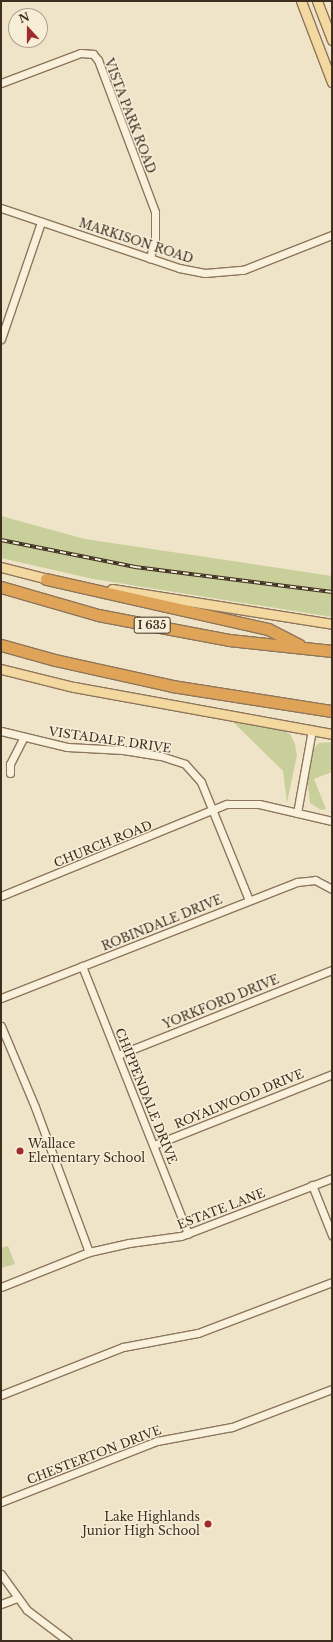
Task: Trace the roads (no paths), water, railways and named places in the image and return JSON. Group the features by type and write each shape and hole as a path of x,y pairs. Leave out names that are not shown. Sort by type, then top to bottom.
{"highway":[{"path":"46,579 218,620 268,629 307,648"},
{"name":"I 635","path":"1,587 134,622 229,640 332,651"},
{"path":"1,645 55,660 172,686 332,711"}],"main road":[{"path":"301,1 328,61 332,82"},
{"path":"317,1 332,40"},
{"path":"1,567 46,579 332,624"},
{"path":"1,669 74,687 332,734"}],"street":[{"name":"VISTA PARK ROAD","path":"1,83 81,53 93,54 98,60 154,212 155,239 150,258"},
{"name":"MARKISON ROAD","path":"1,208 150,258 205,273 230,273 332,235"},
{"path":"1,339 41,222"},
{"path":"297,813 312,730"},
{"name":"VISTADALE DRIVE","path":"1,731 75,748 123,750 172,758 186,764 194,772 212,808 249,900"},
{"path":"10,773 10,764 24,737"},
{"name":"CHURCH ROAD","path":"1,896 149,837 212,808 249,803 332,821"},
{"name":"ROBINDALE DRIVE","path":"1,998 249,900 305,880 322,882 332,889"},
{"name":"CHIPPENDALE DRIVE","path":"82,966 188,1234"},
{"name":"YORKFORD DRIVE","path":"118,1055 332,970"},
{"path":"1,1026 35,1107 89,1252"},
{"name":"ROYALWOOD DRIVE","path":"154,1145 332,1074"},
{"name":"ESTATE LANE","path":"1,1287 89,1252 188,1234 332,1178"},
{"path":"312,1185 332,1235"},
{"path":"1,1395 123,1347 198,1333 332,1282"},
{"name":"CHESTERTON DRIVE","path":"1,1502 157,1441 232,1427 332,1389"},
{"path":"1,1574 17,1598 40,1621 68,1641"},
{"path":"1,1604 17,1598"}],"railway":[{"path":"1,540 135,567 332,592"}],"place":[{"name":"Wallace Elementary School","path":"20,1151"},
{"name":"Lake Highlands Junior High School","path":"208,1524"}]}
